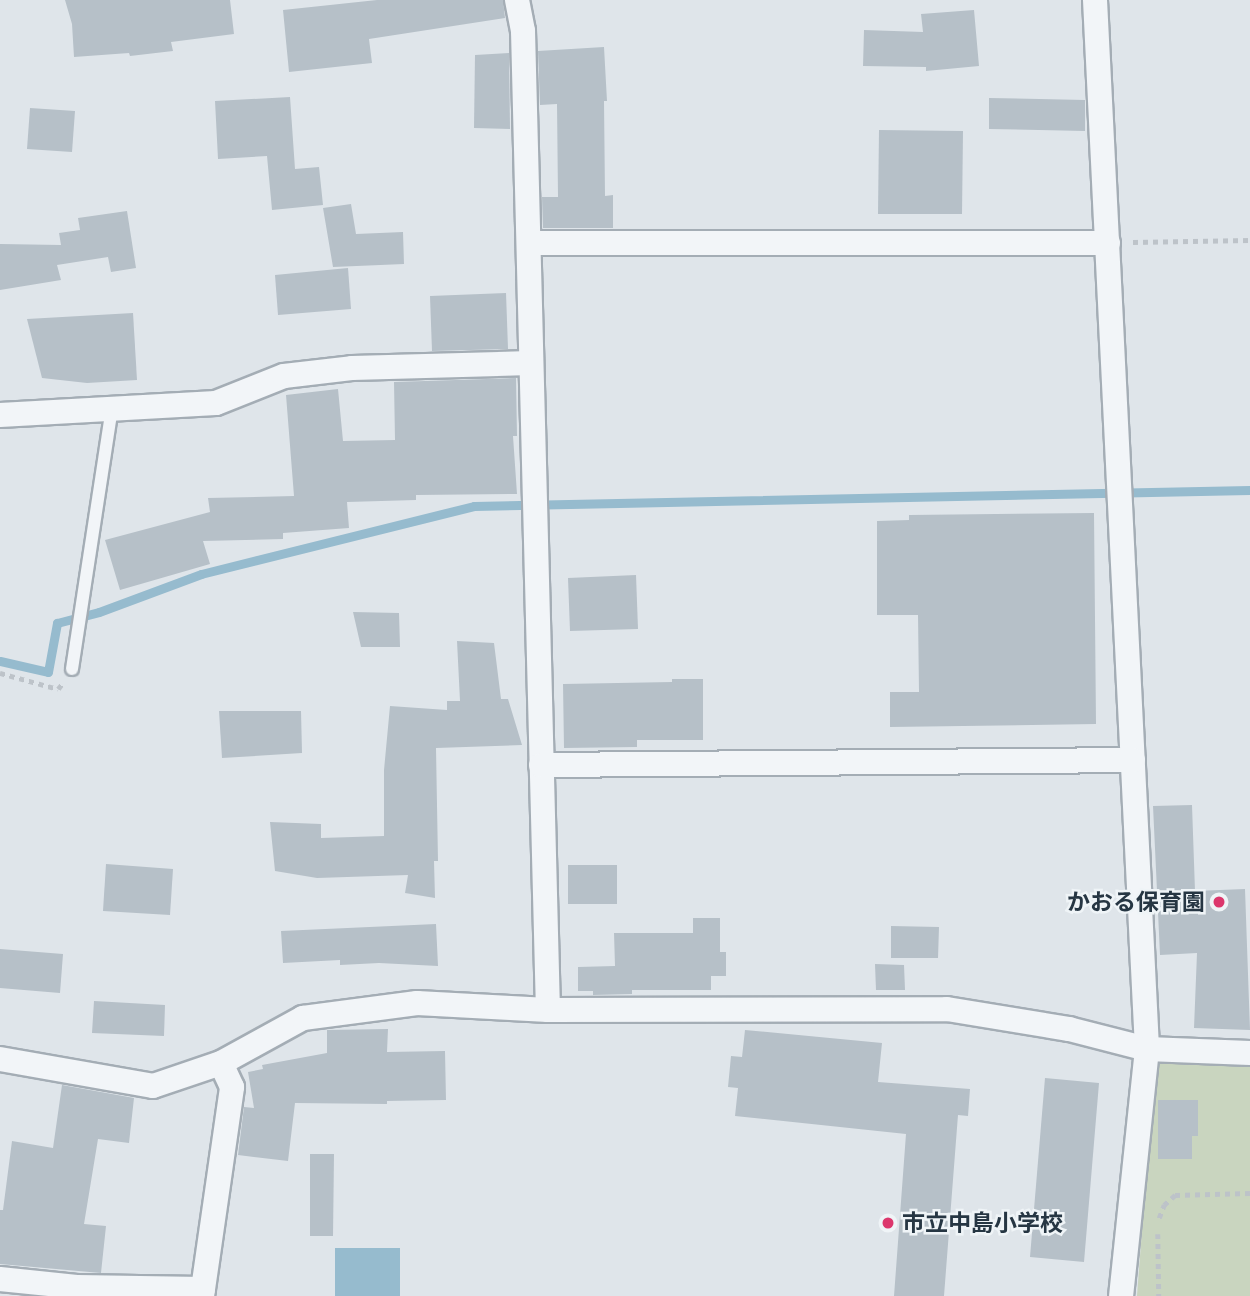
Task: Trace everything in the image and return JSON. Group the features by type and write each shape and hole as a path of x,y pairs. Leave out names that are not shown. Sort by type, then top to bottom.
{"street":[{"path":"517,0 523,31 548,1010"},
{"path":"1095,0 1147,1049 1121,1296"},
{"path":"529,243 1108,243"},
{"path":"0,415 216,403 284,376 352,368 530,363"},
{"path":"541,765 1133,760"},
{"path":"0,1059 153,1086 221,1063 303,1018 417,1003 548,1010 947,1009 1069,1029 1147,1049 1250,1053"},
{"path":"0,1279 78,1287 203,1293 232,1087 221,1063"}],"lane":[{"path":"72,669 112,408"}],"path":[{"path":"1108,243 1250,240"},
{"path":"0,673 58,690 72,669"},
{"path":"1159,1296 1158,1222 1164,1205 1175,1195 1250,1193"}],"green space":[{"path":"1155,1059 1250,1066 1250,1296 1137,1296"}],"water":[{"path":"335,1248 400,1248 400,1296 335,1296"}],"building":[{"path":"65,0 230,0 234,34 171,42 173,51 130,56 129,53 74,57 72,24"},
{"path":"377,0 503,0 505,18 369,39 372,63 289,72 283,10"},
{"path":"974,10 979,66 926,71 926,67 863,66 864,30 923,32 921,14"},
{"path":"604,47 607,101 604,101 605,196 613,195 613,228 543,228 542,197 558,197 557,104 540,105 538,51"},
{"path":"509,53 510,129 474,128 475,55"},
{"path":"290,97 295,169 319,167 323,205 272,210 267,156 218,159 215,101"},
{"path":"989,98 1085,100 1085,131 989,129"},
{"path":"30,108 75,111 72,152 27,149"},
{"path":"879,130 963,131 962,214 878,214"},
{"path":"351,204 356,234 403,232 404,264 333,267 323,208"},
{"path":"127,211 136,268 111,272 108,257 57,265 61,280 0,290 0,244 61,245 59,233 80,230 78,218"},
{"path":"348,268 351,309 278,315 275,275"},
{"path":"506,293 508,349 432,351 430,296"},
{"path":"133,313 137,380 87,383 42,378 27,319"},
{"path":"516,378 517,436 513,436 517,494 416,495 416,500 347,502 349,528 283,533 283,539 203,541 210,564 120,590 105,540 210,512 208,498 294,496 286,395 338,389 343,441 395,440 394,382"},
{"path":"1094,513 1096,724 890,727 890,692 919,692 918,615 877,615 877,521 909,520 909,515"},
{"path":"636,575 638,629 570,631 568,578"},
{"path":"353,612 399,613 400,647 361,647"},
{"path":"457,641 494,643 501,699 508,699 522,745 436,748 438,861 434,861 435,898 405,893 408,875 317,878 275,871 270,822 321,824 321,838 384,836 384,770 390,706 447,710 447,701 460,701"},
{"path":"672,679 703,679 703,740 637,740 637,747 564,748 563,684 672,682"},
{"path":"219,711 301,711 302,753 222,758"},
{"path":"1192,805 1195,891 1245,889 1250,1030 1194,1028 1197,953 1160,955 1153,806"},
{"path":"106,864 173,869 170,915 103,911"},
{"path":"568,865 617,865 617,904 568,904"},
{"path":"693,918 720,918 720,952 726,952 726,976 711,976 711,990 632,990 632,994 593,995 593,991 578,991 578,967 615,966 614,933 693,933"},
{"path":"436,924 438,966 379,963 340,965 340,960 283,963 281,931"},
{"path":"891,926 939,927 938,958 891,958"},
{"path":"0,949 63,954 60,993 0,988"},
{"path":"875,964 904,965 905,990 876,990"},
{"path":"94,1001 165,1005 164,1036 92,1033"},
{"path":"388,1029 387,1052 445,1051 446,1100 387,1101 387,1104 295,1103 288,1161 238,1155 244,1107 254,1108 248,1072 263,1069 262,1065 327,1053 327,1030"},
{"path":"745,1030 882,1043 878,1082 970,1089 968,1116 958,1115 944,1296 894,1296 906,1134 735,1116 738,1088 728,1087 731,1056 742,1057"},
{"path":"1045,1078 1099,1083 1084,1262 1030,1257"},
{"path":"62,1085 134,1098 129,1143 98,1139 84,1224 106,1226 101,1273 0,1264 0,1210 3,1210 12,1141 53,1148"},
{"path":"1158,1100 1198,1100 1198,1136 1192,1136 1192,1159 1158,1159"},
{"path":"310,1154 334,1154 333,1236 310,1236"}],"waterway":[{"path":"0,661 48,672 57,623 99,612 201,574 474,506 1250,490"}],"place":[{"name":"かおる保育園","path":"1219,902"},
{"name":"市立中島小学校","path":"888,1223"}]}
